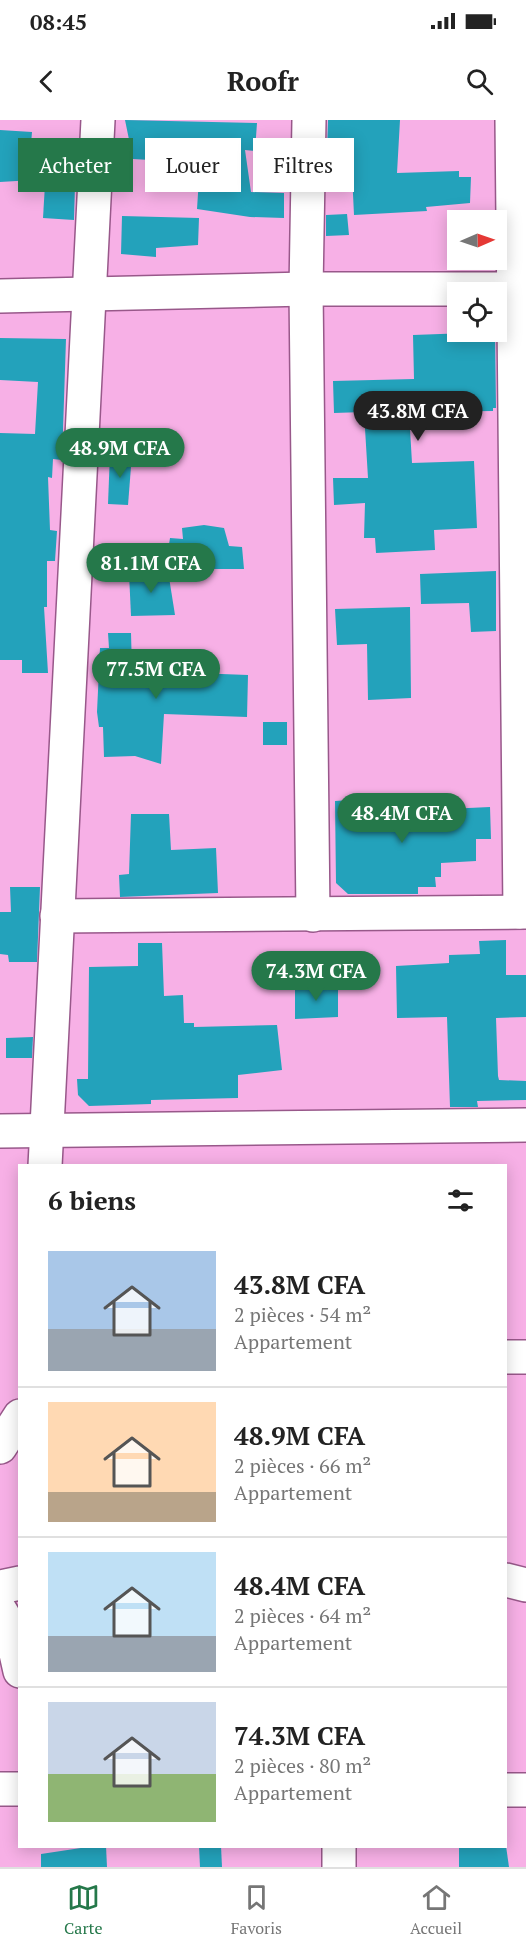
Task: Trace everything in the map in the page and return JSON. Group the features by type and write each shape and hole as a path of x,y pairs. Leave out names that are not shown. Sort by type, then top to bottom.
{"street":[{"path":"45,1164 98,120"},
{"path":"309,120 306,289 313,915"},
{"path":"57,916 523,912 521,487 514,290 512,120"},
{"path":"0,296 91,292 306,289 514,290"},
{"path":"0,1131 526,1125"},
{"path":"507,1357 526,1357"},
{"path":"0,1447 18,1419"},
{"path":"507,1580 526,1585"},
{"path":"0,1587 18,1582"},
{"path":"0,1610 10,1627 18,1662"},
{"path":"0,1789 18,1789"},
{"path":"507,1791 526,1790"},
{"path":"339,1848 339,1867"}],"building":[{"path":"125,120 257,123 256,138 253,138 253,151 245,150 251,192 284,193 284,218 250,217 197,209 198,192 241,192 241,138 145,138 145,160 133,159 133,138 129,138"},
{"path":"328,120 400,120 397,173 459,171 459,177 471,177 470,203 426,207 427,211 354,215 354,138 327,138"},
{"path":"0,130 32,132 32,138 18,138 18,181 0,182"},
{"path":"45,192 75,192 74,220 43,218"},
{"path":"347,214 349,235 326,236 326,215"},
{"path":"122,216 199,218 198,245 156,248 156,257 121,254"},
{"path":"447,334 447,342 495,342 496,408 493,408 493,411 409,412 412,463 474,461 477,528 434,530 435,550 376,553 375,538 364,538 365,503 334,505 333,478 368,478 364,412 334,413 333,381 414,379 413,335"},
{"path":"0,338 66,339 62,460 53,459 52,478 48,477 50,530 57,531 55,561 47,561 47,607 44,607 48,673 22,673 22,660 0,660 0,433 35,434 38,382 0,380"},
{"path":"110,453 132,454 128,505 108,504"},
{"path":"204,525 224,528 229,546 242,547 244,569 199,569 167,557 170,538 183,539 182,528"},
{"path":"168,571 175,615 131,616 129,573"},
{"path":"496,571 496,631 471,632 469,603 421,604 420,574"},
{"path":"410,607 411,698 368,700 367,644 337,645 335,609"},
{"path":"108,633 131,633 132,669 173,671 173,667 195,667 195,673 248,675 247,717 164,714 161,764 135,756 104,757 103,727 99,727 97,712 100,648 109,648"},
{"path":"263,722 287,722 287,745 263,745"},
{"path":"368,799 404,801 404,811 490,807 491,839 476,839 476,861 441,863 441,877 435,877 436,887 418,887 418,894 348,894 336,883 335,801"},
{"path":"131,814 169,814 171,850 216,848 218,893 120,897 119,875 129,874"},
{"path":"10,887 40,887 37,962 9,962 8,955 0,954 0,912 11,912"},
{"path":"506,940 506,975 526,975 526,1017 496,1018 498,1076 499,1080 526,1081 526,1100 477,1101 478,1107 450,1107 447,1017 397,1018 396,966 449,963 449,955 480,954 479,941"},
{"path":"138,943 162,943 164,996 183,995 184,1023 194,1023 194,1027 277,1025 282,1070 238,1075 238,1098 151,1100 151,1104 89,1106 78,1095 77,1079 88,1079 89,967 138,966"},
{"path":"295,986 338,986 338,1017 295,1019"},
{"path":"33,1037 32,1058 6,1058 6,1038"},
{"path":"81,1848 106,1848 107,1867 41,1867 41,1854"},
{"path":"199,1848 221,1848 222,1867 200,1867"},
{"path":"459,1848 506,1848 509,1867 459,1867"}]}
